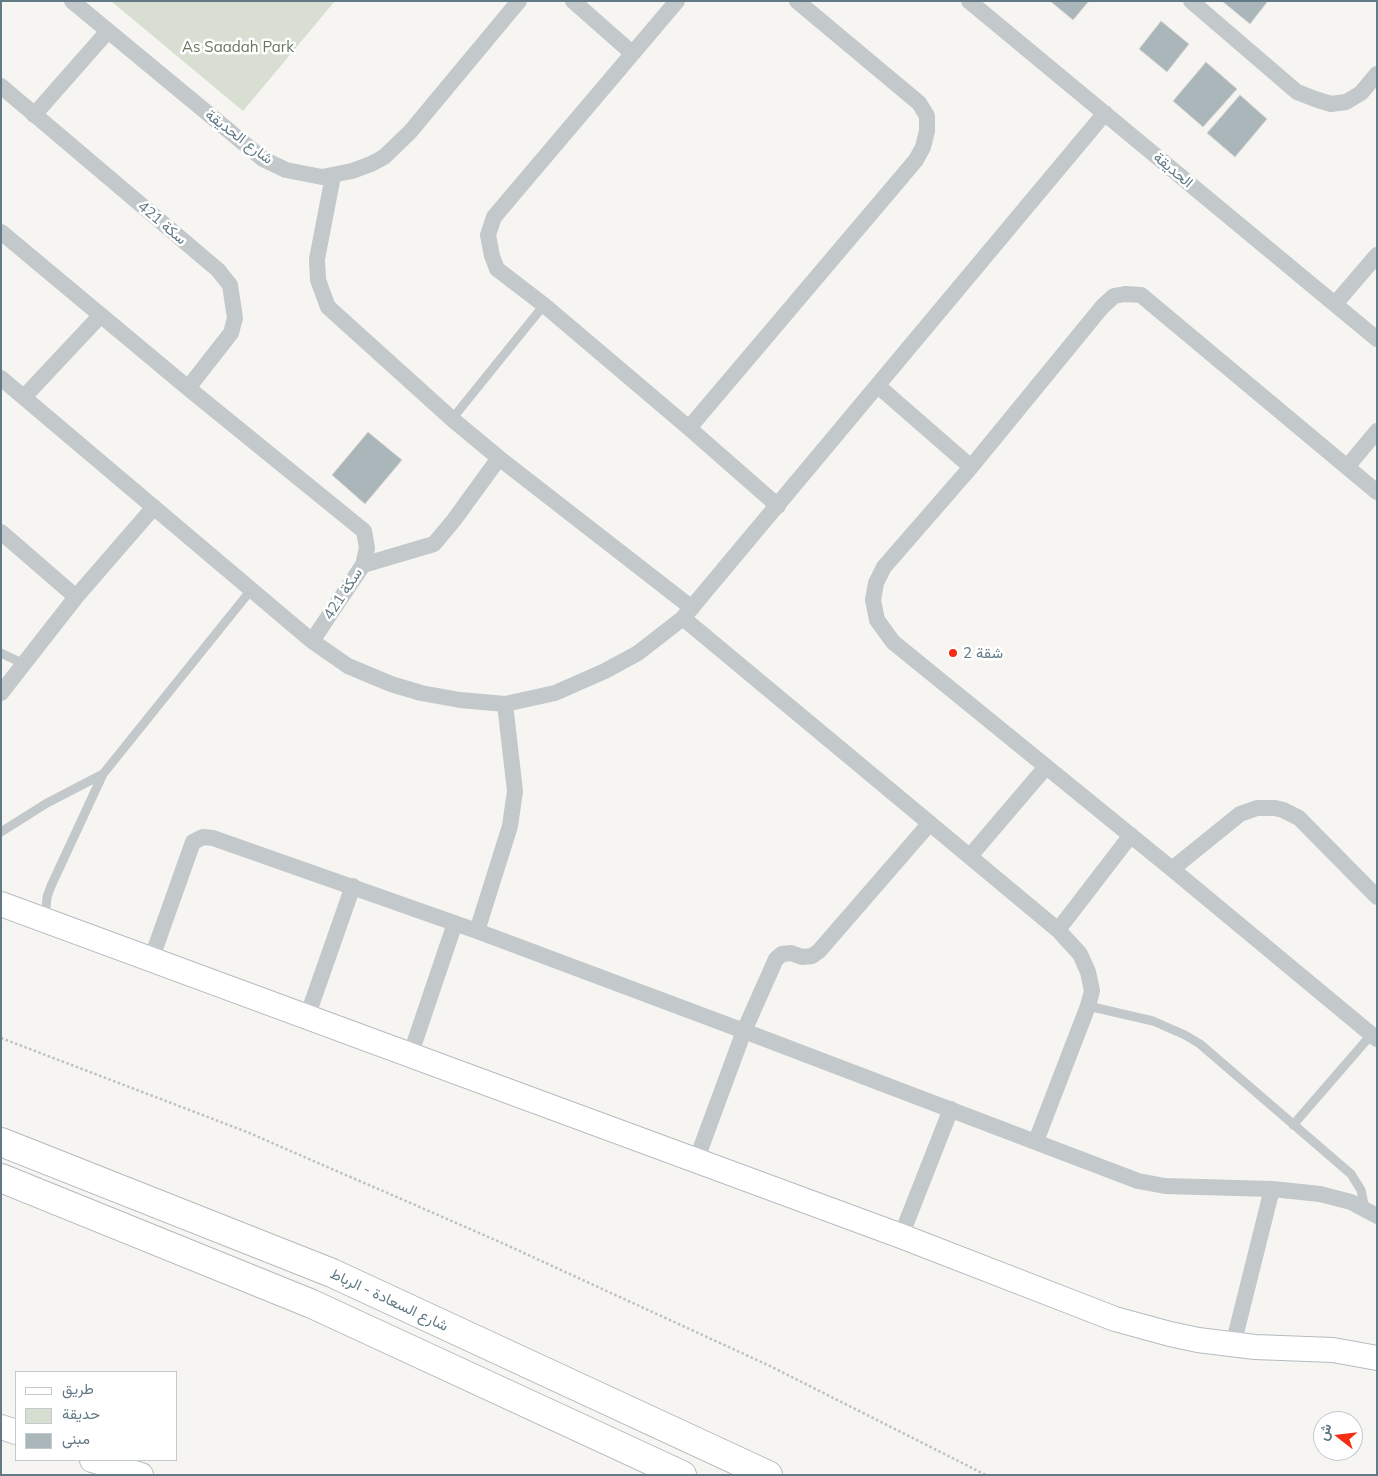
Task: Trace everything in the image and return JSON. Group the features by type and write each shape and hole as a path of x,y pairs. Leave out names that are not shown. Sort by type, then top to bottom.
{"highway":[{"name":"شارع السعادة - الرباط","path":"1,1142 332,1273 768,1475"},
{"path":"1,1178 312,1304 682,1475"}],"street":[{"name":"شارع الحديقة","path":"72,1 263,159 286,170 322,177 333,176 371,164 384,157 410,132 519,1"},
{"path":"573,1 632,53"},
{"path":"677,1 494,217 488,235 492,256 497,269 544,305 778,506"},
{"path":"689,428 916,160 923,147 927,116 919,103 797,1"},
{"name":"الحديقة","path":"969,1 1377,339"},
{"path":"1191,1 1297,92 1331,104 1346,102 1361,93 1377,74"},
{"path":"34,115 108,31"},
{"name":"سكة 421","path":"1,86 218,270 230,285 235,318 231,333 188,388"},
{"path":"1,378 312,641 348,666 391,684 421,693 460,700 505,704 555,693 605,671 638,653 687,613 1105,113"},
{"path":"333,176 317,259 318,280 328,307 452,419 687,613 930,823 1058,930 1080,954 1088,972 1092,991 1036,1141"},
{"name":"سكة 421","path":"1,232 188,388 364,530 366,548 363,564 312,641"},
{"path":"1335,304 1377,255"},
{"path":"1374,1037 1131,835 893,642 877,620 873,600 876,583 884,567 971,467 1102,307 1114,296 1125,294 1141,295 1377,492"},
{"path":"24,397 101,315"},
{"path":"878,386 971,467"},
{"path":"1347,467 1377,431"},
{"path":"363,564 434,544 499,458"},
{"path":"1,693 76,597 154,507"},
{"path":"1,532 76,597"},
{"path":"477,931 510,826 515,792 505,704"},
{"path":"970,856 1046,767"},
{"path":"1172,869 1240,814 1257,808 1275,808 1284,810 1299,818 1377,897"},
{"path":"696,1161 744,1031 776,959 782,954 791,953 802,957 812,956 819,951 930,823"},
{"path":"1058,930 1131,835"},
{"path":"151,960 193,842 203,837 213,838 477,931 1036,1141 1117,1174 1151,1184 1179,1187 1272,1189 1304,1192 1336,1197 1371,1212"},
{"path":"307,1017 353,886"},
{"path":"1,904 901,1236 1115,1319 1170,1334 1233,1345 1333,1350 1377,1358"},
{"path":"410,1056 455,923"},
{"path":"901,1236 951,1109"},
{"path":"1233,1345 1272,1189"},
{"path":"1,1427 15,1432"},
{"path":"96,1461 125,1475"},
{"path":"96,1461 142,1475"}],"lane":[{"path":"452,419 544,305"},
{"path":"44,920 50,886 103,774 252,590"},
{"path":"1,653 24,664"},
{"path":"1,832 47,803 103,774"},
{"path":"1088,1006 1153,1021 1185,1035 1214,1055 1351,1174 1371,1212"},
{"path":"1293,1125 1374,1037"}],"path":[{"path":"1,1038 246,1132 500,1242 770,1366 986,1475"}],"green space":[{"name":"As Saadah Park","path":"111,1 335,1 243,111"}],"building":[{"path":"1050,1 1089,1 1073,20"},
{"path":"1222,1 1268,1 1250,24"},
{"path":"1161,21 1189,44 1167,72 1139,49"},
{"path":"1206,62 1237,89 1203,127 1173,101"},
{"path":"1240,95 1267,119 1235,157 1207,133"},
{"path":"368,432 402,460 365,504 332,475"}],"place":[{"name":"شقة 2","path":"953,653"}]}
